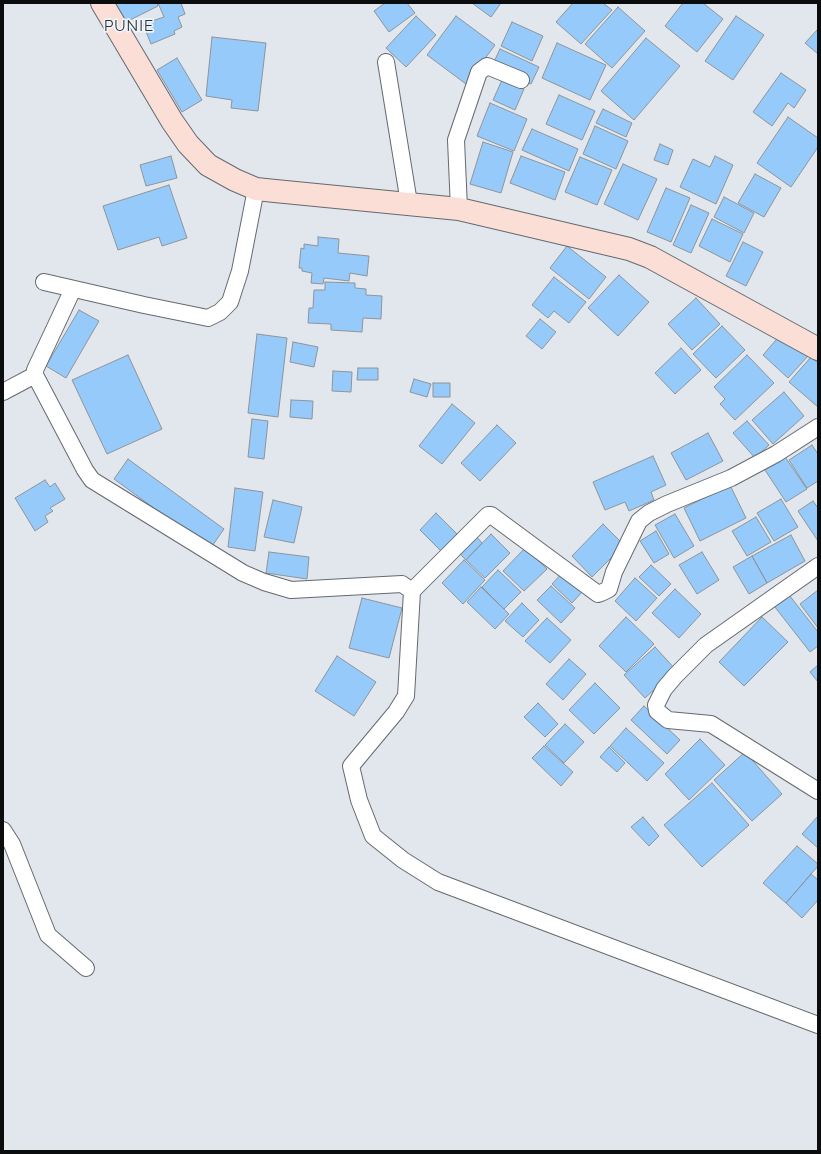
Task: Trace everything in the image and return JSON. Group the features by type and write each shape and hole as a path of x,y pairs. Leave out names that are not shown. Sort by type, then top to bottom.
{"street":[{"path":"102,3 172,121 188,144 208,165 235,180 256,189 459,209 614,245 650,257 818,349"},
{"path":"386,62 409,203"},
{"path":"459,209 456,140 479,72 487,66 521,80"},
{"path":"44,282 208,318 220,312 230,302 240,271 256,189"},
{"path":"73,289 35,370 35,375 85,470 92,480 244,573 264,582 291,590 402,584 412,591"},
{"path":"3,392 35,375"},
{"path":"818,427 776,454 730,478 649,513 639,521 614,572 609,589 598,594 491,515 488,515 412,591 406,696 396,712 351,766 359,800 373,836 403,860 438,882 818,1025"},
{"path":"818,566 706,645 664,689 656,705 657,711 668,720 711,724 818,791"},
{"path":"3,830 12,844 48,935 86,968"}],"building":[{"path":"112,3 157,3 158,6 122,24"},
{"path":"158,3 181,3 185,14 178,17 182,27 174,31 175,34 151,44 143,24 164,17"},
{"path":"385,3 407,3 415,13 389,32 374,11"},
{"path":"472,3 501,3 491,17"},
{"path":"573,3 603,3 612,10 581,44 556,22"},
{"path":"683,3 703,3 723,19 697,52 665,26"},
{"path":"618,7 645,31 612,68 585,44"},
{"path":"416,16 436,35 406,67 386,48"},
{"path":"456,16 495,45 466,84 427,55"},
{"path":"736,16 764,35 733,80 705,61"},
{"path":"512,22 543,36 532,61 501,46"},
{"path":"818,29 818,54 805,43"},
{"path":"212,37 266,43 258,111 231,108 232,100 206,96"},
{"path":"646,38 680,66 634,120 601,91"},
{"path":"557,43 606,65 590,100 542,78"},
{"path":"500,49 539,67 531,84 492,66"},
{"path":"177,58 202,100 182,112 157,70"},
{"path":"781,73 806,90 794,108 788,103 772,126 753,112"},
{"path":"502,80 524,89 515,110 493,100"},
{"path":"559,95 595,111 582,140 546,124"},
{"path":"490,103 527,119 514,151 477,136"},
{"path":"603,109 632,123 626,137 596,123"},
{"path":"788,117 818,138 818,147 791,187 757,163"},
{"path":"595,126 628,141 616,169 583,154"},
{"path":"532,129 578,149 569,171 522,150"},
{"path":"483,142 513,152 501,193 470,184"},
{"path":"660,144 673,150 668,165 654,160"},
{"path":"171,156 177,178 146,186 140,165"},
{"path":"521,156 565,172 555,200 510,183"},
{"path":"715,156 733,165 716,204 680,187 693,159 710,167"},
{"path":"580,157 612,170 597,205 565,192"},
{"path":"623,164 657,179 638,220 604,204"},
{"path":"755,174 781,188 764,217 738,203"},
{"path":"169,185 187,238 162,246 159,237 118,250 103,206"},
{"path":"666,188 690,198 671,242 647,232"},
{"path":"724,197 754,213 744,233 714,217"},
{"path":"691,205 709,213 691,253 673,245"},
{"path":"712,219 743,234 730,262 699,246"},
{"path":"318,237 339,239 338,253 369,256 367,276 350,273 349,281 324,278 323,284 311,283 312,273 302,271 302,268 299,268 301,248 304,249 304,244 318,246"},
{"path":"743,242 763,252 746,286 726,276"},
{"path":"567,246 606,277 589,299 550,268"},
{"path":"619,275 649,302 618,336 588,308"},
{"path":"554,277 586,302 569,323 554,311 548,318 532,305"},
{"path":"325,282 355,283 355,288 366,289 366,295 382,296 381,319 363,318 362,332 331,330 331,324 308,323 309,308 313,308 314,290 325,290"},
{"path":"696,298 720,324 692,350 668,324"},
{"path":"79,310 99,321 66,378 46,366"},
{"path":"540,319 556,332 542,349 526,336"},
{"path":"722,326 745,350 716,378 693,354"},
{"path":"782,333 808,356 788,378 763,355"},
{"path":"257,334 287,338 278,417 248,413"},
{"path":"293,342 318,347 314,367 290,362"},
{"path":"681,348 701,370 675,394 655,373"},
{"path":"128,355 162,429 107,454 72,380"},
{"path":"747,355 774,383 735,420 720,404 725,399 714,387"},
{"path":"811,357 818,363 818,407 789,382"},
{"path":"358,368 378,368 378,380 357,380"},
{"path":"333,371 352,372 351,392 332,391"},
{"path":"414,379 431,384 427,397 410,392"},
{"path":"433,383 450,383 450,397 433,397"},
{"path":"784,392 804,416 773,444 752,420"},
{"path":"291,400 313,401 312,419 290,417"},
{"path":"452,404 475,423 442,464 419,446"},
{"path":"252,419 268,421 264,459 248,457"},
{"path":"747,421 769,445 755,458 733,433"},
{"path":"497,425 516,443 480,481 461,463"},
{"path":"708,433 723,461 686,480 671,453"},
{"path":"812,445 818,454 818,481 807,488 789,460"},
{"path":"783,454 807,489 786,502 763,467"},
{"path":"653,456 666,485 651,492 654,500 629,511 625,502 605,510 593,482"},
{"path":"128,459 224,529 210,549 114,479"},
{"path":"45,480 50,487 55,483 65,499 50,508 53,511 45,516 48,522 35,531 15,498"},
{"path":"730,485 746,518 700,541 684,508"},
{"path":"235,488 263,492 255,551 228,547"},
{"path":"781,499 798,527 774,541 757,513"},
{"path":"273,500 302,507 294,543 264,537"},
{"path":"813,501 818,508 818,541 798,511"},
{"path":"436,513 461,538 445,555 420,530"},
{"path":"675,514 694,546 674,558 655,525"},
{"path":"756,517 771,542 747,556 732,531"},
{"path":"603,524 624,545 592,577 572,556"},
{"path":"656,531 669,554 654,563 640,541"},
{"path":"491,534 510,553 485,578 466,560"},
{"path":"791,535 805,561 767,583 752,556"},
{"path":"476,536 482,543 466,560 459,553"},
{"path":"525,548 547,569 524,591 503,571"},
{"path":"269,552 309,557 307,579 266,573"},
{"path":"702,552 719,580 697,594 679,565"},
{"path":"752,556 767,583 749,594 733,567"},
{"path":"464,560 485,580 463,604 442,583"},
{"path":"651,565 671,584 659,596 639,577"},
{"path":"498,570 521,592 504,609 482,587"},
{"path":"562,573 582,592 572,603 552,584"},
{"path":"635,578 657,598 636,621 615,601"},
{"path":"551,586 575,608 561,623 537,600"},
{"path":"481,587 509,614 495,629 467,602"},
{"path":"675,589 701,614 679,638 652,613"},
{"path":"818,590 818,628 800,604"},
{"path":"786,591 818,632 818,646 810,652 771,602"},
{"path":"362,598 402,608 389,658 349,648"},
{"path":"522,603 539,620 523,637 505,621"},
{"path":"626,617 654,644 626,672 599,646"},
{"path":"762,617 788,642 744,686 719,662"},
{"path":"547,618 571,640 550,663 525,641"},
{"path":"655,647 676,670 645,698 624,675"},
{"path":"337,656 376,682 354,716 315,691"},
{"path":"569,659 586,674 563,700 546,684"},
{"path":"818,665 818,682 810,672"},
{"path":"595,683 620,708 594,734 569,710"},
{"path":"538,703 558,724 545,737 524,717"},
{"path":"644,706 680,740 667,754 631,720"},
{"path":"565,724 584,742 564,763 545,745"},
{"path":"626,728 664,763 647,781 610,746"},
{"path":"700,739 725,765 689,800 665,774"},
{"path":"544,746 573,772 561,786 532,758"},
{"path":"609,747 625,763 617,772 600,757"},
{"path":"745,752 782,794 752,821 714,780"},
{"path":"712,783 749,825 702,867 664,825"},
{"path":"818,816 818,848 802,834"},
{"path":"643,817 659,836 649,846 631,827"},
{"path":"797,846 818,864 818,866 786,903 763,883"},
{"path":"811,874 818,880 818,900 802,918 786,903"}],"district":[{"name":"PUNIE","path":"129,26"}]}
